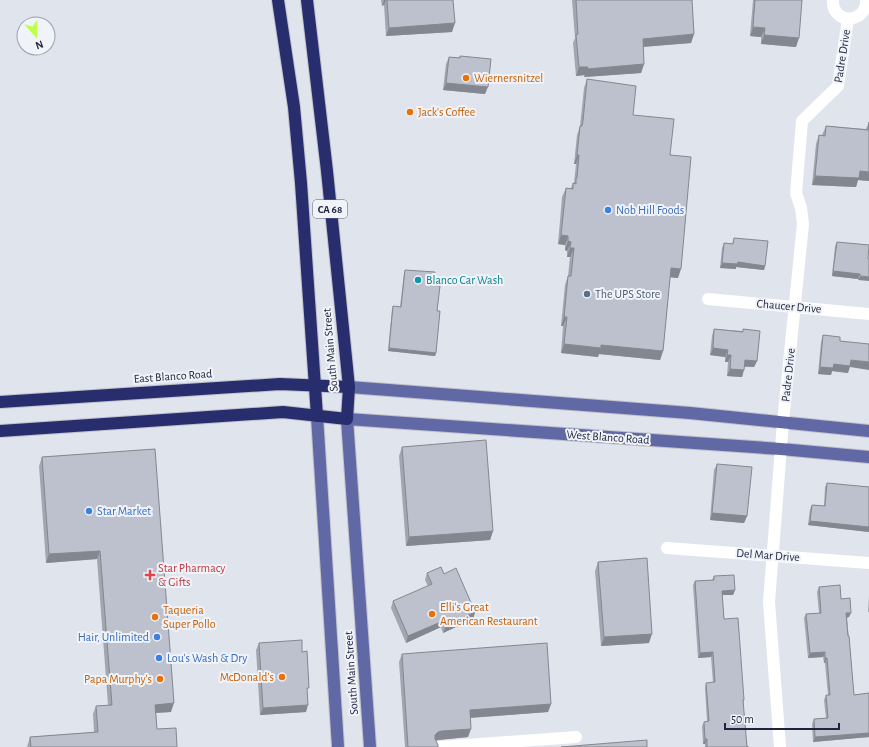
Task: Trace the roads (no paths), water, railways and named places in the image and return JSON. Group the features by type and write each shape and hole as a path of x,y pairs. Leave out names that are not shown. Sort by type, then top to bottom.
{"highway":[{"name":"South Main Street","path":"278,0 294,107 318,416"},
{"name":"South Main Street","path":"307,0 327,171 349,387 347,419"},
{"name":"East Blanco Road","path":"0,402 272,384 349,387"},
{"path":"0,430 283,412 347,419"}],"main road":[{"path":"349,387 674,412 869,431"},
{"name":"South Main Street","path":"318,416 338,747"},
{"name":"South Main Street","path":"347,419 370,747"},
{"name":"West Blanco Road","path":"347,419 781,449 869,457"}],"street":[{"path":"832,0 837,14 848,19 862,13 865,8 866,0"},
{"name":"Padre Drive","path":"780,747 769,602 783,422 803,224 801,208 796,193 802,121 838,86 848,19"},
{"name":"Chaucer Drive","path":"708,299 869,314"},
{"name":"Del Mar Drive","path":"667,548 869,563"},
{"path":"439,747 576,737"}],"place":[{"name":"Wiernersnitzel","path":"466,78"},
{"name":"Jack's Coffee","path":"410,112"},
{"name":"Nob Hill Foods","path":"608,210"},
{"name":"Blanco Car Wash","path":"418,280"},
{"name":"The UPS Store","path":"587,294"},
{"name":"Star Market","path":"89,511"},
{"name":"Star Pharmacy & Gifts","path":"150,575"},
{"name":"Elli's Great American Restaurant","path":"432,614"},
{"name":"Taqueria Super Pollo","path":"155,617"},
{"name":"Hair, Unlimited","path":"157,637"},
{"name":"Lou's Wash & Dry","path":"159,658"},
{"name":"McDonald's","path":"282,677"},
{"name":"Papa Murphy's","path":"160,679"}]}
